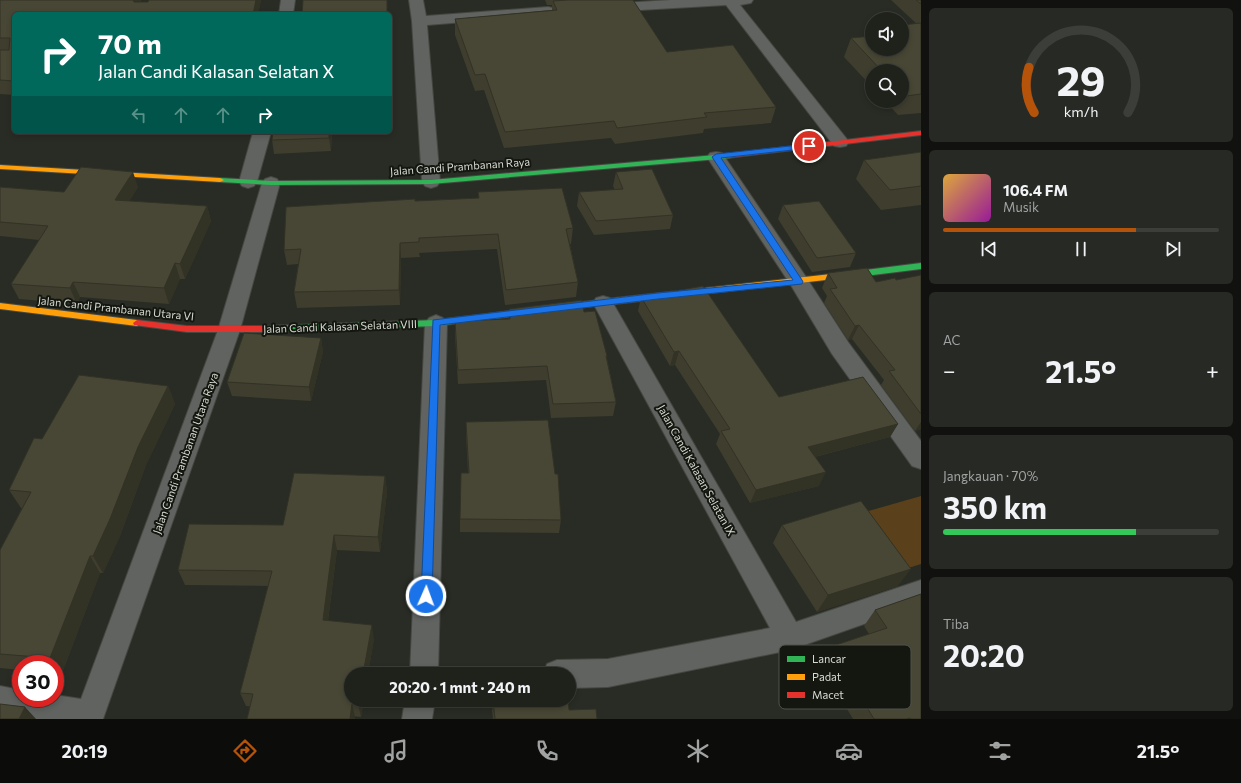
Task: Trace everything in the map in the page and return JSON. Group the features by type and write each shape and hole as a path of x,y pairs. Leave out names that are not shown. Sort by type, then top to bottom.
{"street":[{"path":"286,12 288,0"},
{"path":"416,0 419,21 431,182"},
{"path":"591,8 735,0 840,142"},
{"path":"419,21 560,10"},
{"name":"Jalan Candi Prambanan Raya","path":"0,167 260,182 431,182 716,157 921,133"},
{"name":"Jalan Candi Prambanan Utara Raya","path":"89,717 229,330 260,182 262,134"},
{"path":"716,157 799,282 840,348 921,459"},
{"name":"Jalan Candi Kalasan Selatan VIII","path":"229,330 436,323 799,282 921,266"},
{"name":"Jalan Candi Kalasan Selatan IX","path":"603,303 790,637"},
{"name":"Jalan Candi Prambanan Utara VI","path":"0,306 187,329 229,330"},
{"path":"424,667 436,323"},
{"path":"576,674 608,673 790,637 921,592"},
{"path":"0,701 89,717"},
{"path":"417,719 419,707"}],"shaded area":[{"path":"921,496 921,564 899,571 858,514"}],"building":[{"path":"0,0 133,0 134,2 148,2 149,0 256,0 253,12 12,12 12,81 0,80 0,50 9,50 10,38 0,38"},
{"path":"303,0 387,0 387,12 302,12"},
{"path":"633,0 667,52 733,45 776,107 704,113 707,117 617,128 614,121 505,132 485,74 475,75 455,19 557,10 553,1"},
{"path":"921,23 921,94 909,96 909,64 875,64 868,56 909,56 909,24"},
{"path":"865,37 865,53 851,38"},
{"path":"273,134 329,134 329,138 272,140"},
{"path":"921,152 921,186 890,190 864,160"},
{"path":"81,167 133,172 115,200 207,206 180,264 175,263 164,288 73,282 70,288 11,284 48,226 0,222 0,187 64,192"},
{"path":"652,169 673,215 596,221 579,192 623,189 616,172"},
{"path":"562,188 573,228 566,229 578,282 506,290 498,234 419,238 419,242 400,243 399,290 294,292 301,249 284,250 286,207 415,199 415,201 479,198 478,192"},
{"path":"819,201 856,253 817,258 783,205"},
{"path":"867,268 876,282 921,275 921,414 889,371 895,370 859,325 855,326 830,289 837,288 828,273"},
{"path":"703,286 779,397 863,377 898,424 808,447 826,472 756,490 721,431 730,429 679,351 674,352 641,297"},
{"path":"582,300 584,312 595,311 607,356 616,402 553,404 547,366 458,370 455,321 510,319 509,309"},
{"path":"244,333 321,338 309,387 227,382"},
{"path":"79,375 168,386 138,447 110,519 93,556 90,556 51,655 0,654 0,550 31,492 9,490 34,438 42,439"},
{"path":"548,420 555,474 558,474 561,520 460,519 461,473 469,473 466,422"},
{"path":"294,473 385,476 378,537 334,535 323,620 372,625 364,667 344,667 344,707 352,707 350,719 247,719 253,694 240,693 272,571 178,570 189,524 283,525"},
{"path":"861,501 911,569 828,595 782,525"},
{"path":"921,594 921,719 874,719 868,709 911,709 911,645 836,645 887,628 875,610"},
{"path":"0,704 12,705 12,707 25,707 19,719 0,719"},
{"path":"494,707 569,707 569,710 596,709 597,719 495,719"}],"traffic: fast":[{"path":"220,180 271,183 431,182 727,156"},
{"path":"849,275 921,266"},
{"path":"264,329 436,323 615,301"}],"traffic: slow":[{"path":"0,167 220,180"},
{"path":"615,301 849,275"},
{"path":"0,306 137,323"}],"traffic: jam":[{"path":"727,156 921,133"},
{"path":"137,323 187,329 264,329"}],"route":[{"path":"426,596 434,344 436,323 658,296 799,282 716,157 809,146"}]}
